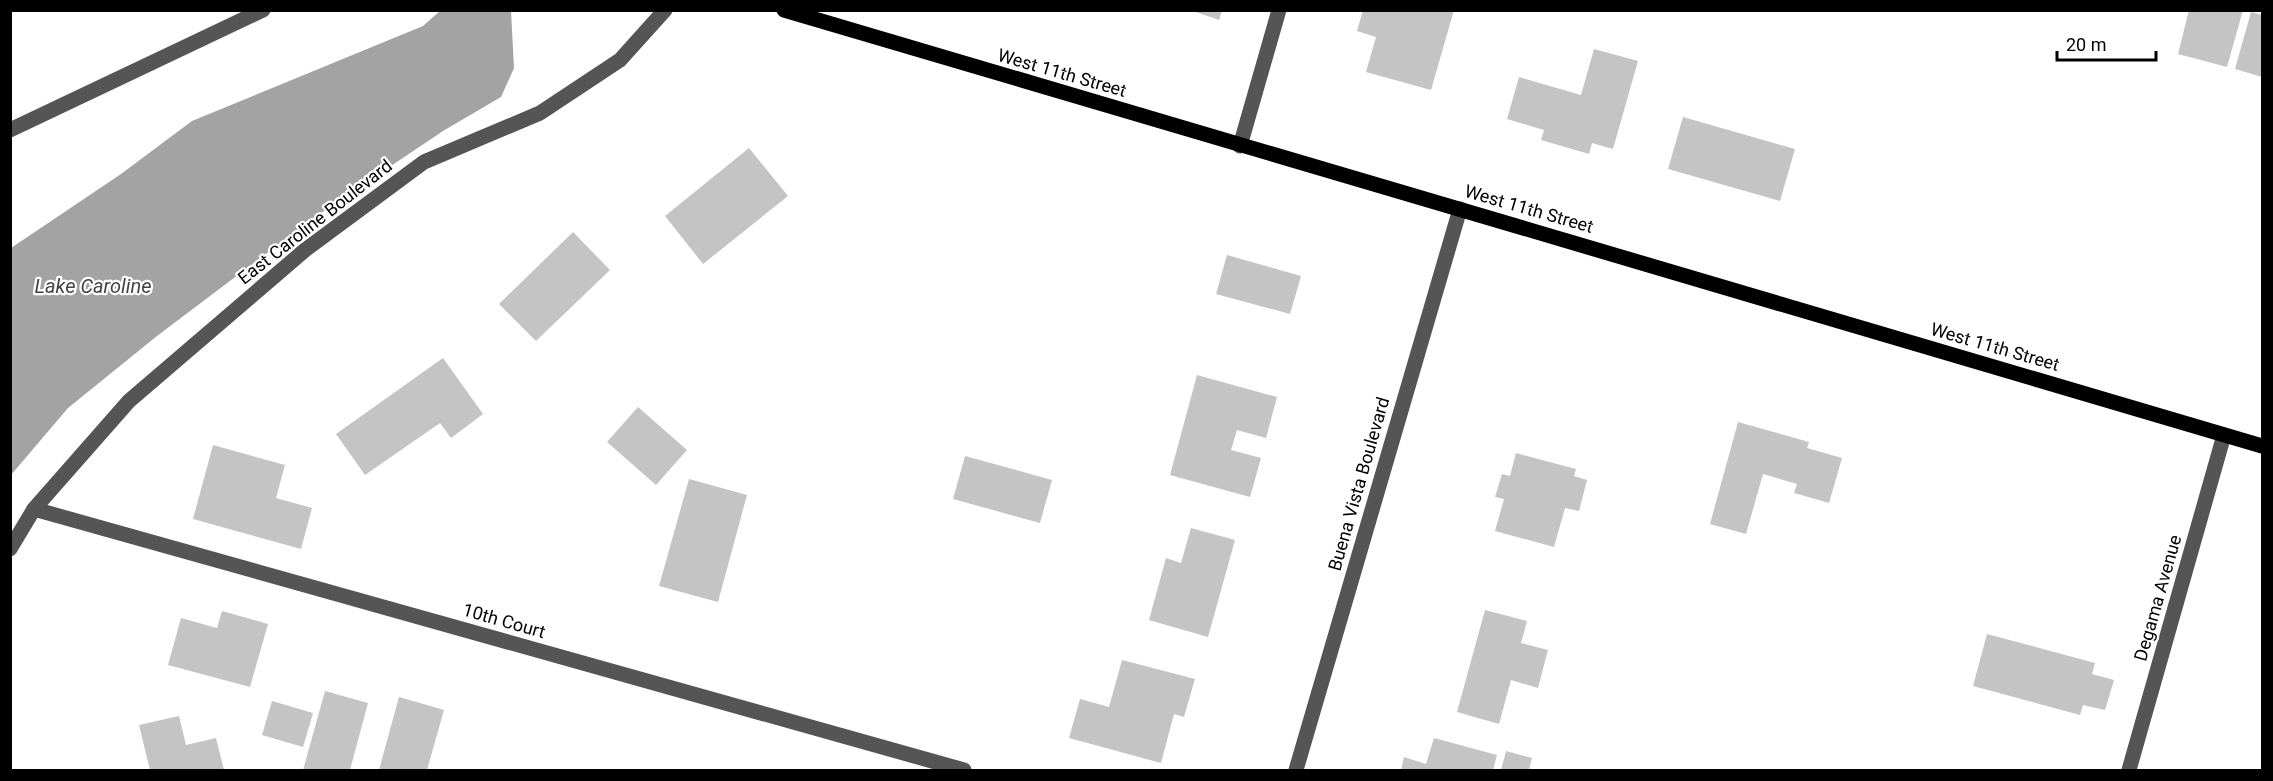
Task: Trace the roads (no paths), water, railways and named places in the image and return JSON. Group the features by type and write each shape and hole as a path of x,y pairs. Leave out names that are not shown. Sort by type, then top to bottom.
{"main road":[{"name":"West 11th Street","path":"784,10 2262,447"}],"street":[{"path":"10,130 262,10"},
{"name":"East Caroline Boulevard","path":"10,549 34,509 129,401 304,250 424,162 540,113 620,60 664,10"},
{"path":"1240,146 1279,10"},
{"name":"Buena Vista Boulevard","path":"1296,771 1460,209"},
{"name":"Degama Avenue","path":"2129,771 2224,435"},
{"name":"10th Court","path":"34,509 964,771"}],"water":[{"name":"Lake Caroline","path":"440,11 511,11 514,68 501,97 443,131 312,219 157,336 68,408 11,475 11,248 121,174 192,121 423,26"}]}
